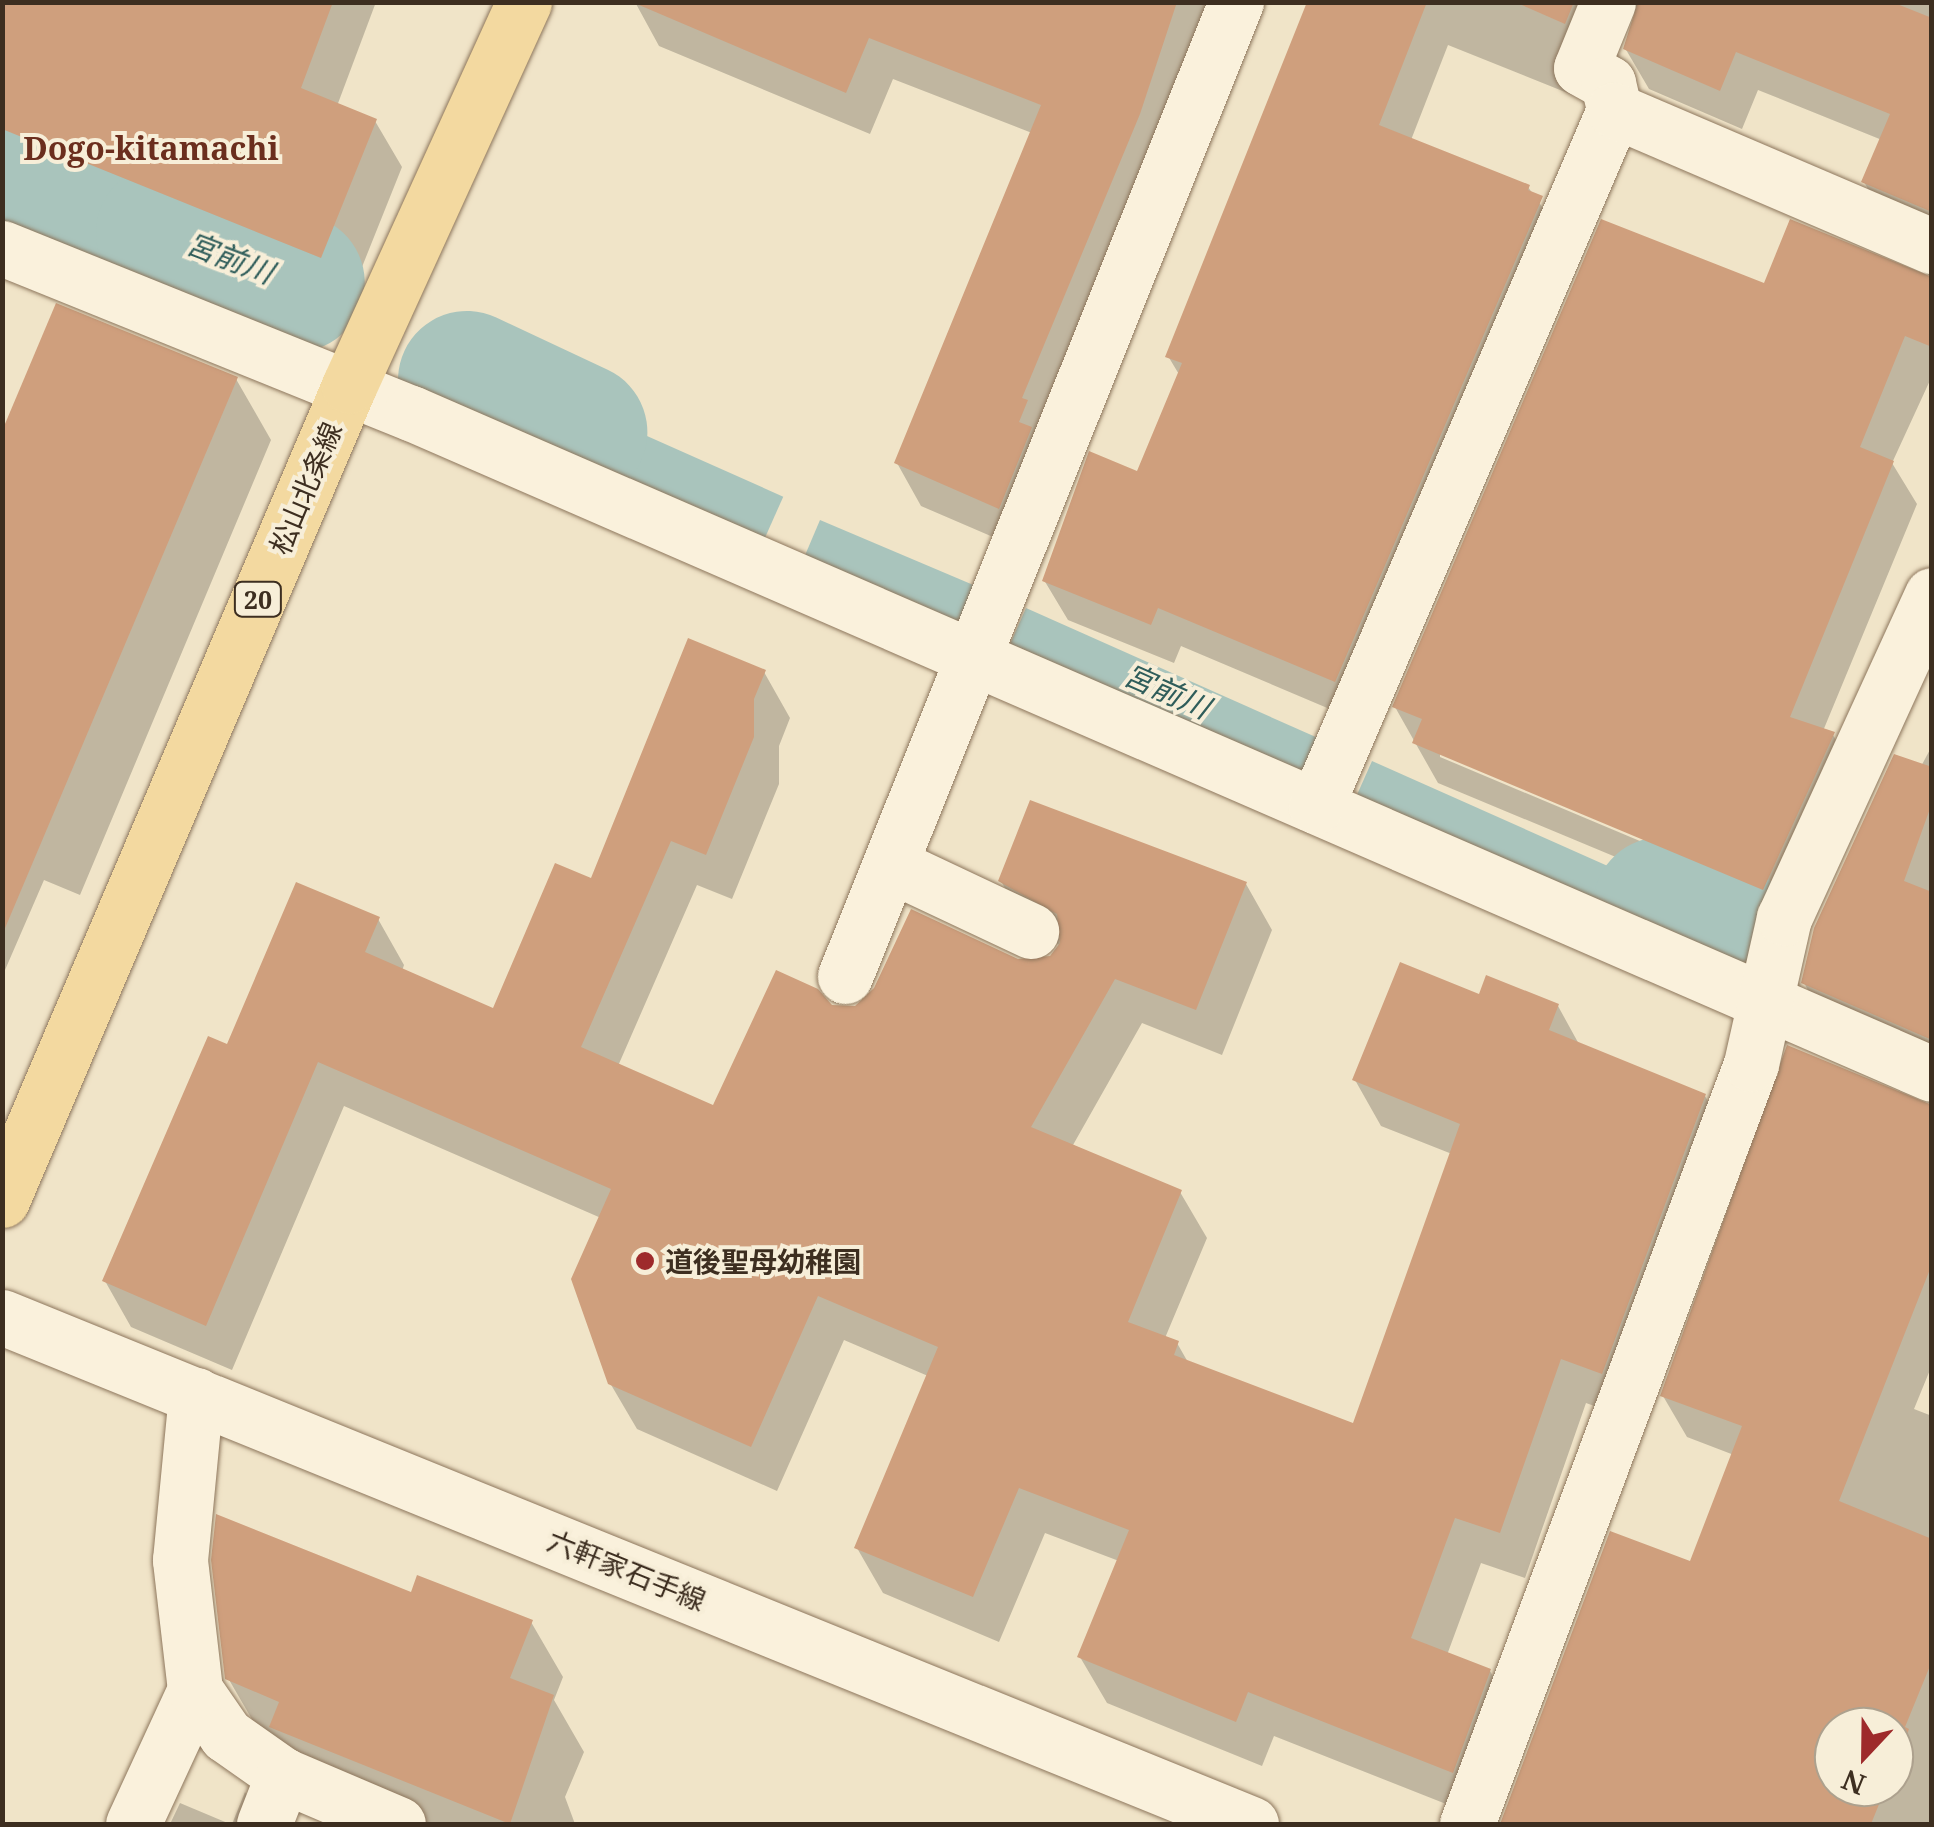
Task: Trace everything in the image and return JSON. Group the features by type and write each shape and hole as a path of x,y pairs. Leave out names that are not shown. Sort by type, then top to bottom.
{"main road":[{"name":"松山北条線","path":"2,1200 349,386 524,2"}],"street":[{"path":"845,976 976,658 1236,2"},
{"path":"1316,806 1614,110 1608,83 1581,68 1608,2"},
{"path":"1614,110 1932,246"},
{"path":"2,248 349,386 1932,1074"},
{"path":"1467,1824 1751,1064 1784,918 1932,596"},
{"path":"891,865 1031,931"},
{"name":"六軒家石手線","path":"2,1316 1251,1824"},
{"path":"196,1395 180,1560 195,1690 274,1800 396,1824"},
{"path":"133,1824 195,1690"}],"water":[{"path":"638,432 783,497 763,541 618,477"},
{"path":"820,520 988,591 972,629 804,558"},
{"path":"1026,608 1322,740 1306,775 1010,644"},
{"path":"1372,761 1612,868 1597,903 1357,796"}],"building":[{"path":"2,2 333,2 301,88 377,119 321,258 2,129"},
{"path":"632,2 1177,2 1140,114 1022,398 1028,400 1019,422 1032,427 999,509 894,463 1041,105 869,38 846,93"},
{"path":"1307,2 1427,2 1379,125 1530,185 1528,190 1543,196 1335,682 1158,608 1151,625 1042,581 1089,451 1137,471 1182,363 1165,357"},
{"path":"1515,2 1574,2 1565,24"},
{"path":"1638,2 1892,2 1932,18 1932,212 1861,182 1890,114 1736,52 1720,91 1623,49"},
{"path":"1601,219 1764,283 1790,219 1932,277 1932,347 1905,336 1860,447 1894,461 1790,717 1835,732 1763,890 1412,743 1422,719 1392,707"},
{"path":"56,303 238,377 3,933 2,431"},
{"path":"688,638 766,670 754,699 754,737 706,855 671,841 581,1047 713,1105 776,970 818,989 832,1005 855,1006 874,988 911,909 1018,959 1050,956 1060,943 1057,914 998,881 1030,800 1247,882 1196,1010 1115,979 1031,1127 1182,1190 1128,1322 1179,1341 1174,1355 1353,1423 1460,1124 1352,1080 1400,962 1479,994 1486,975 1559,1004 1549,1030 1706,1094 1602,1374 1561,1359 1500,1533 1455,1518 1411,1638 1491,1669 1453,1773 1248,1692 1236,1722 1077,1657 1129,1530 1019,1488 973,1597 854,1548 938,1347 818,1296 751,1447 608,1384 571,1279 611,1189 318,1062 206,1326 102,1281 208,1036 227,1044 296,882 380,917 365,952 493,1008 555,863 591,878"},
{"path":"1894,754 1932,767 1932,803 1904,881 1932,892 1932,1040 1801,983 1814,928"},
{"path":"1787,1045 1932,1105 1932,1264 1839,1501 1932,1539 1932,1661 1913,1707 1814,1707 1814,1807 1878,1807 1871,1824 1500,1824 1610,1531 1690,1561 1742,1426 1660,1396"},
{"path":"216,1514 411,1592 417,1575 533,1620 510,1678 554,1695 510,1824 269,1727 279,1702 225,1679 211,1560"}],"waterway":[{"name":"宮前川","path":"33,178 116,212"},
{"name":"宮前川","path":"165,233 296,283"},
{"name":"宮前川","path":"467,380 578,432"},
{"name":"宮前川","path":"1662,906 1737,941"}],"place":[{"name":"道後聖母幼稚園","path":"645,1261"}],"district":[{"name":"Dogo-kitamachi","path":"151,148"}]}
